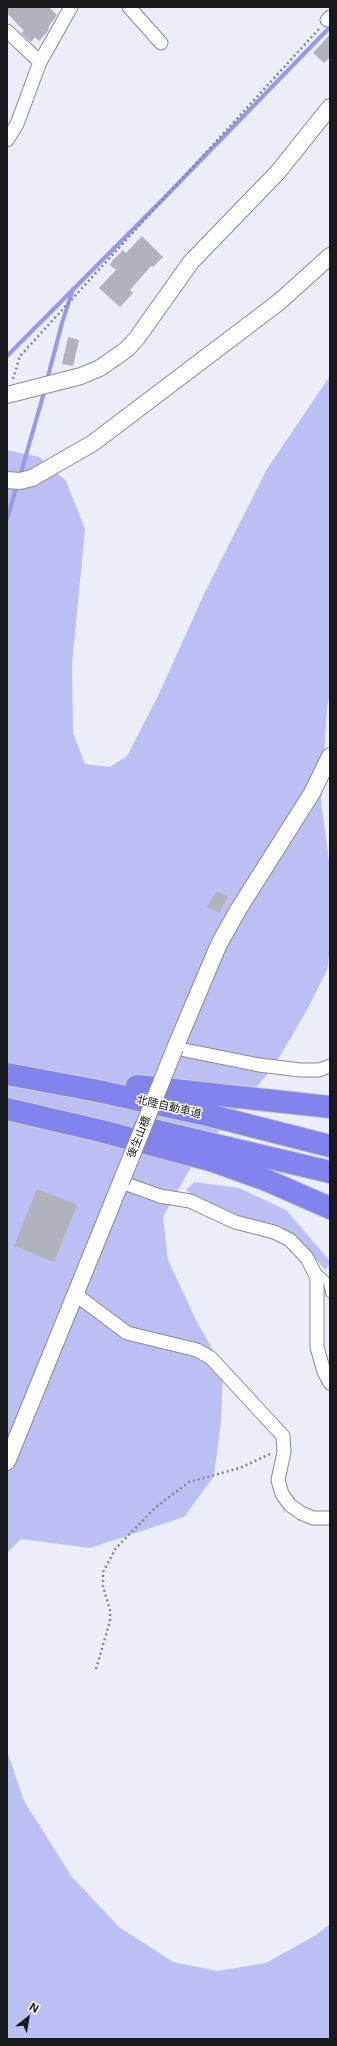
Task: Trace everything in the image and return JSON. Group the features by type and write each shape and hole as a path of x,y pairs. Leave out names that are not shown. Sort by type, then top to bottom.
{"highway":[{"path":"7,1073 330,1107"},
{"name":"北陸自動車道","path":"7,1073 212,1116 330,1146"},
{"path":"7,1102 172,1133 330,1172"},
{"path":"7,1110 101,1131 210,1160 266,1180 330,1208"}],"street":[{"path":"7,140 17,124 40,62 70,7"},
{"path":"129,7 162,43"},
{"path":"7,31 40,62"},
{"path":"8,395 81,376 100,368 127,349 137,338 191,262 278,172 330,107"},
{"path":"7,480 20,481 32,478 93,443 279,302 330,256"},
{"name":"後生山橋","path":"7,1462 174,1048 219,944 238,910 312,793 330,756"},
{"path":"174,1048 258,1065 300,1070 319,1070 330,1066"},
{"path":"121,1182 160,1196 190,1202 235,1222 274,1232 290,1240 307,1258 317,1278 317,1347 324,1372 330,1383"},
{"path":"75,1294 127,1333 197,1350 211,1358 282,1436 284,1452 278,1480 282,1494 290,1505 301,1513 313,1518 330,1518"}],"lane":[{"path":"311,1266 327,1281 330,1294"}],"path":[{"path":"8,395 20,356 328,19"},
{"path":"96,1669 110,1621 110,1610 102,1586 103,1572 116,1548 156,1507 188,1482 240,1468 268,1455 284,1452"}],"shaded area":[{"path":"330,376 330,693 327,708 321,802 330,869 330,951 327,970 307,1010 274,1066 225,1125 201,1149 163,1217 168,1260 196,1320 223,1368 221,1422 214,1476 184,1517 90,1548 21,1539 7,1553 7,450 39,457 66,481 85,529 72,664 73,733 85,764 110,767 127,756 157,698 206,590 267,469"},
{"path":"194,1182 239,1188 286,1210 330,1261 330,1264 325,1270 300,1240 280,1226 242,1217 194,1197 186,1190"},
{"path":"7,1751 24,1801 72,1877 119,1927 173,1962 217,1971 266,1963 316,1935 330,1924 330,2039 7,2039"}],"building":[{"path":"7,7 49,7 57,15 49,26 48,31 39,41 35,37 31,42 21,33 24,31 7,13"},
{"path":"330,34 330,57 324,63 313,53"},
{"path":"142,236 163,257 153,267 151,266 130,290 133,293 120,307 99,288 116,270 110,265 112,261 123,250 126,253"},
{"path":"68,337 79,340 73,366 62,364"},
{"path":"217,891 228,897 219,913 207,907"},
{"path":"37,1189 77,1205 54,1262 14,1246"}],"waterway":[{"path":"7,356 166,196 330,27"},
{"path":"47,380 62,323 73,289"},
{"path":"20,476 45,389"},
{"path":"7,519 17,485"}]}
